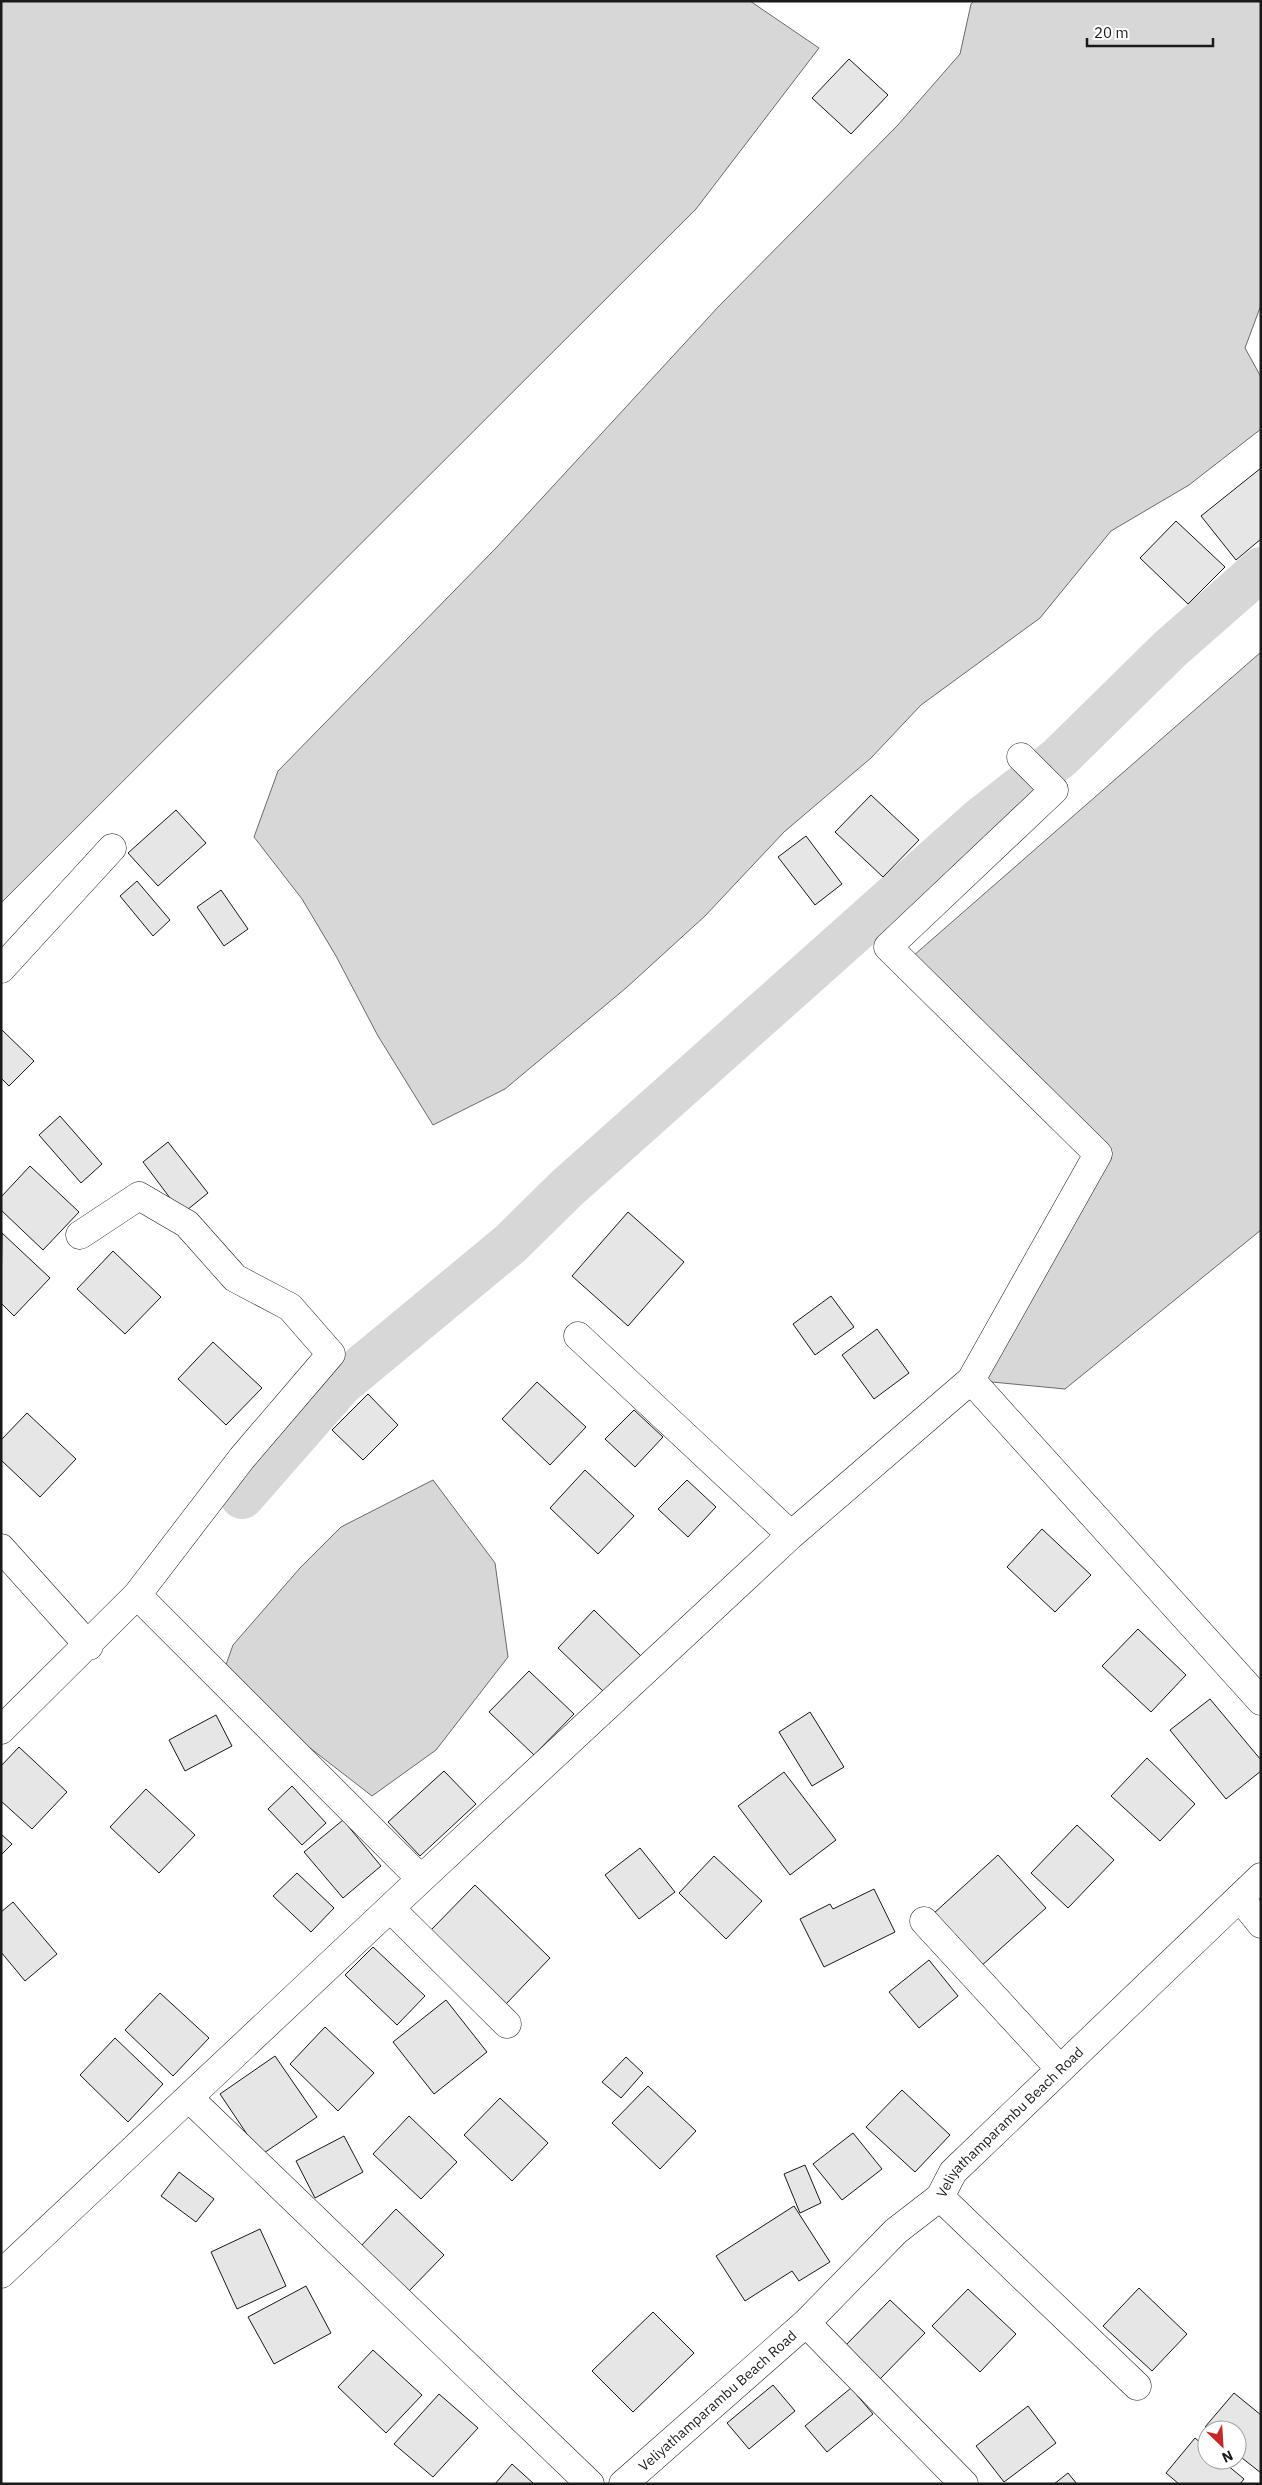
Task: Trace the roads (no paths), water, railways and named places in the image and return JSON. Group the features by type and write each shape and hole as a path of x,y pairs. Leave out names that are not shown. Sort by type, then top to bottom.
{"street":[{"path":"1,2274 421,1879 791,1535 971,1380 1098,1154 888,947 1054,790 1021,757"},
{"path":"1,969 112,848"},
{"path":"1,1730 88,1646 137,1595 242,1458 331,1354 290,1307 235,1278 187,1224 139,1196 80,1235"},
{"path":"578,1336 791,1535"},
{"path":"971,1380 1261,1701"},
{"path":"1,1548 88,1646"},
{"path":"137,1595 421,1879"},
{"name":"Veliyathamparambu Beach Road","path":"623,2484 806,2323 896,2231 940,2197 953,2172 1261,1878"},
{"path":"1240,1898 1261,1924"},
{"path":"391,1909 507,2024"},
{"path":"924,1921 1060,2069"},
{"path":"189,2098 590,2484"},
{"path":"940,2197 1137,2386"},
{"path":"806,2323 964,2484"}],"waterway":[{"path":"242,1497 341,1384 510,1244 567,1188 982,818 1059,758 1170,649 1261,569"}]}
